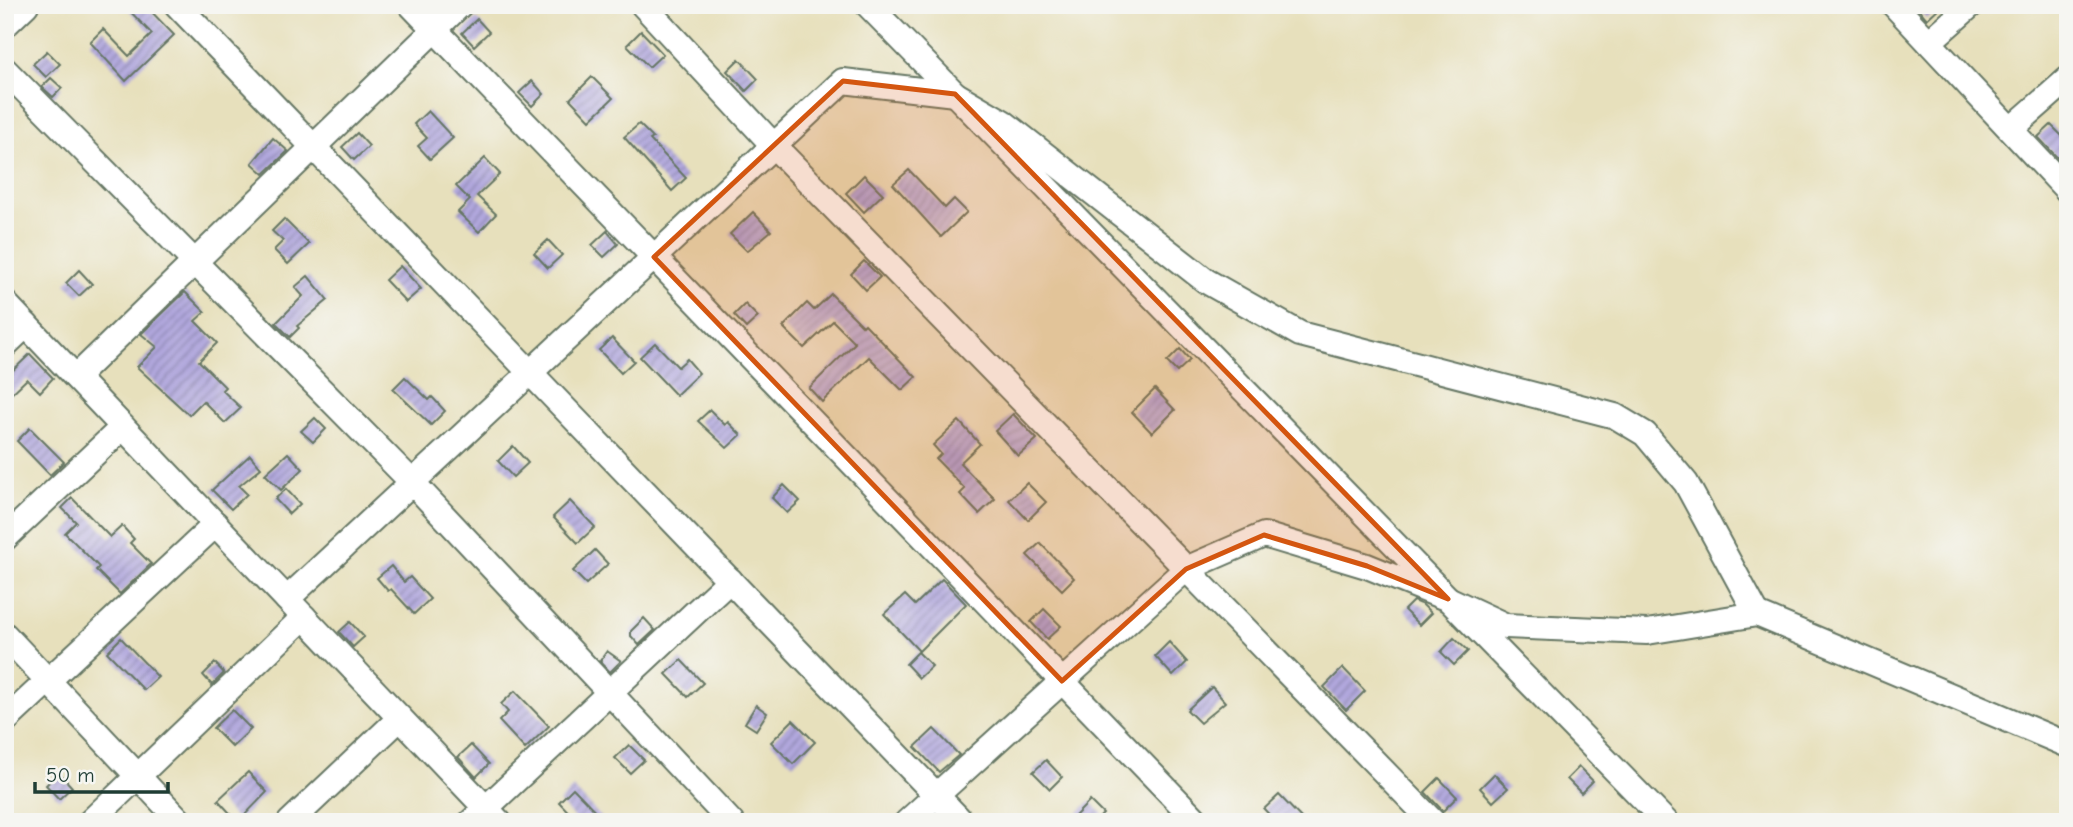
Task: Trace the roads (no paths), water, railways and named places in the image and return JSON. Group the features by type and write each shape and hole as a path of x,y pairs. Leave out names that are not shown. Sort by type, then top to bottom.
{"street":[{"path":"5,25 26,5"},
{"path":"177,5 962,822"},
{"path":"411,5 1198,822"},
{"path":"76,377 460,5"},
{"path":"643,5 774,146 1433,822"},
{"path":"868,5 1666,822"},
{"path":"1894,5 2068,191"},
{"path":"1929,42 1971,5"},
{"path":"5,70 412,482 732,822"},
{"path":"2011,129 2068,79"},
{"path":"287,599 844,81 955,94 1003,122 1206,282 1300,334 1615,416 1645,434 1686,483 1757,614"},
{"path":"5,303 400,718 485,817 610,692 730,580"},
{"path":"5,345 26,325"},
{"path":"5,538 123,427"},
{"path":"5,721 216,524"},
{"path":"907,822 1186,569 1264,536 1367,566 1506,626 1647,632 1757,614 2068,745"},
{"path":"90,822 304,617"},
{"path":"5,635 181,822"},
{"path":"290,822 400,718"}]}
